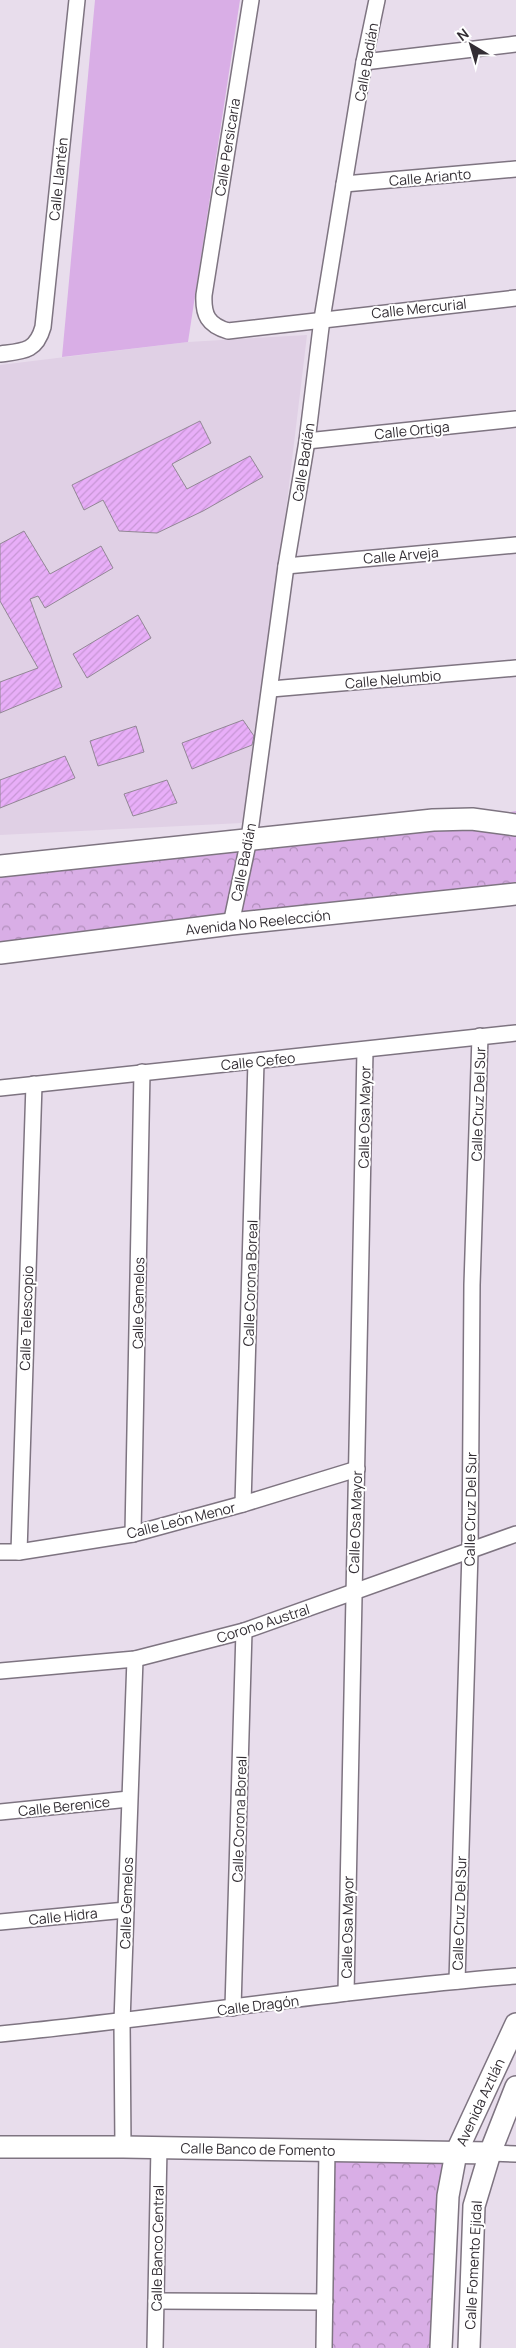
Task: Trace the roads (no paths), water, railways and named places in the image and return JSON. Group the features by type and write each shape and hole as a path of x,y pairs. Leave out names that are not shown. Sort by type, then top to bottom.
{"main road":[{"path":"0,866 423,821 472,819 516,811"},
{"path":"472,819 516,824"},
{"name":"Avenida No Reelección","path":"0,954 231,924 516,894"},
{"name":"Avenida Aztlán","path":"456,2153 516,2024"},
{"name":"Avenida Aztlán","path":"490,2153 516,2086"},
{"name":"Calle Banco de Fomento","path":"0,2148 123,2147 490,2153"},
{"name":"Calle Fomento Ejidal","path":"441,2348 448,2196 456,2153"},
{"name":"Calle Fomento Ejidal","path":"469,2348 474,2206 490,2153"}],"street":[{"name":"Calle Llantén","path":"0,354 24,350 34,346 40,338 43,327 78,0"},
{"name":"Calle Persicaria","path":"251,0 203,310 208,320 217,327 228,331 322,319"},
{"name":"Calle Badián","path":"231,924 248,839 271,689 286,566 307,441 322,319 364,62 377,0"},
{"path":"364,62 516,44"},
{"name":"Calle Arianto","path":"344,184 516,169"},
{"name":"Calle Mercurial","path":"322,319 516,298"},
{"name":"Calle Ortiga","path":"307,441 516,419"},
{"name":"Calle Arveja","path":"286,566 516,545"},
{"name":"Calle Nelumbio","path":"271,689 516,668"},
{"name":"Calle Cefeo","path":"0,1088 516,1033"},
{"name":"Calle Cruz Del Sur","path":"457,1981 470,1552 472,1285 480,1036"},
{"name":"Calle Osa Mayor","path":"346,1993 365,1050"},
{"name":"Calle Corona Boreal","path":"243,1504 256,1062"},
{"name":"Calle Gemelos","path":"133,1534 142,1072"},
{"name":"Calle Telescopio","path":"19,1552 34,1084"},
{"name":"Calle León Menor","path":"0,1552 19,1552 133,1534 243,1504 357,1469"},
{"name":"Corono Austral","path":"0,1671 135,1659 244,1631 470,1552 516,1534"},
{"name":"Calle Corona Boreal","path":"233,2008 244,1631"},
{"name":"Calle Gemelos","path":"123,2147 122,2022 135,1659"},
{"name":"Calle Berenice","path":"0,1812 129,1799"},
{"name":"Calle Hidra","path":"0,1922 126,1910"},
{"name":"Calle Dragón","path":"0,2034 122,2022 346,1993 516,1976"},
{"name":"Calle Banco Central","path":"155,2348 159,2148"},
{"path":"324,2348 327,2150"},
{"name":"Calle Banco de Fomento","path":"490,2153 516,2154"},
{"path":"156,2301 325,2302"}]}
